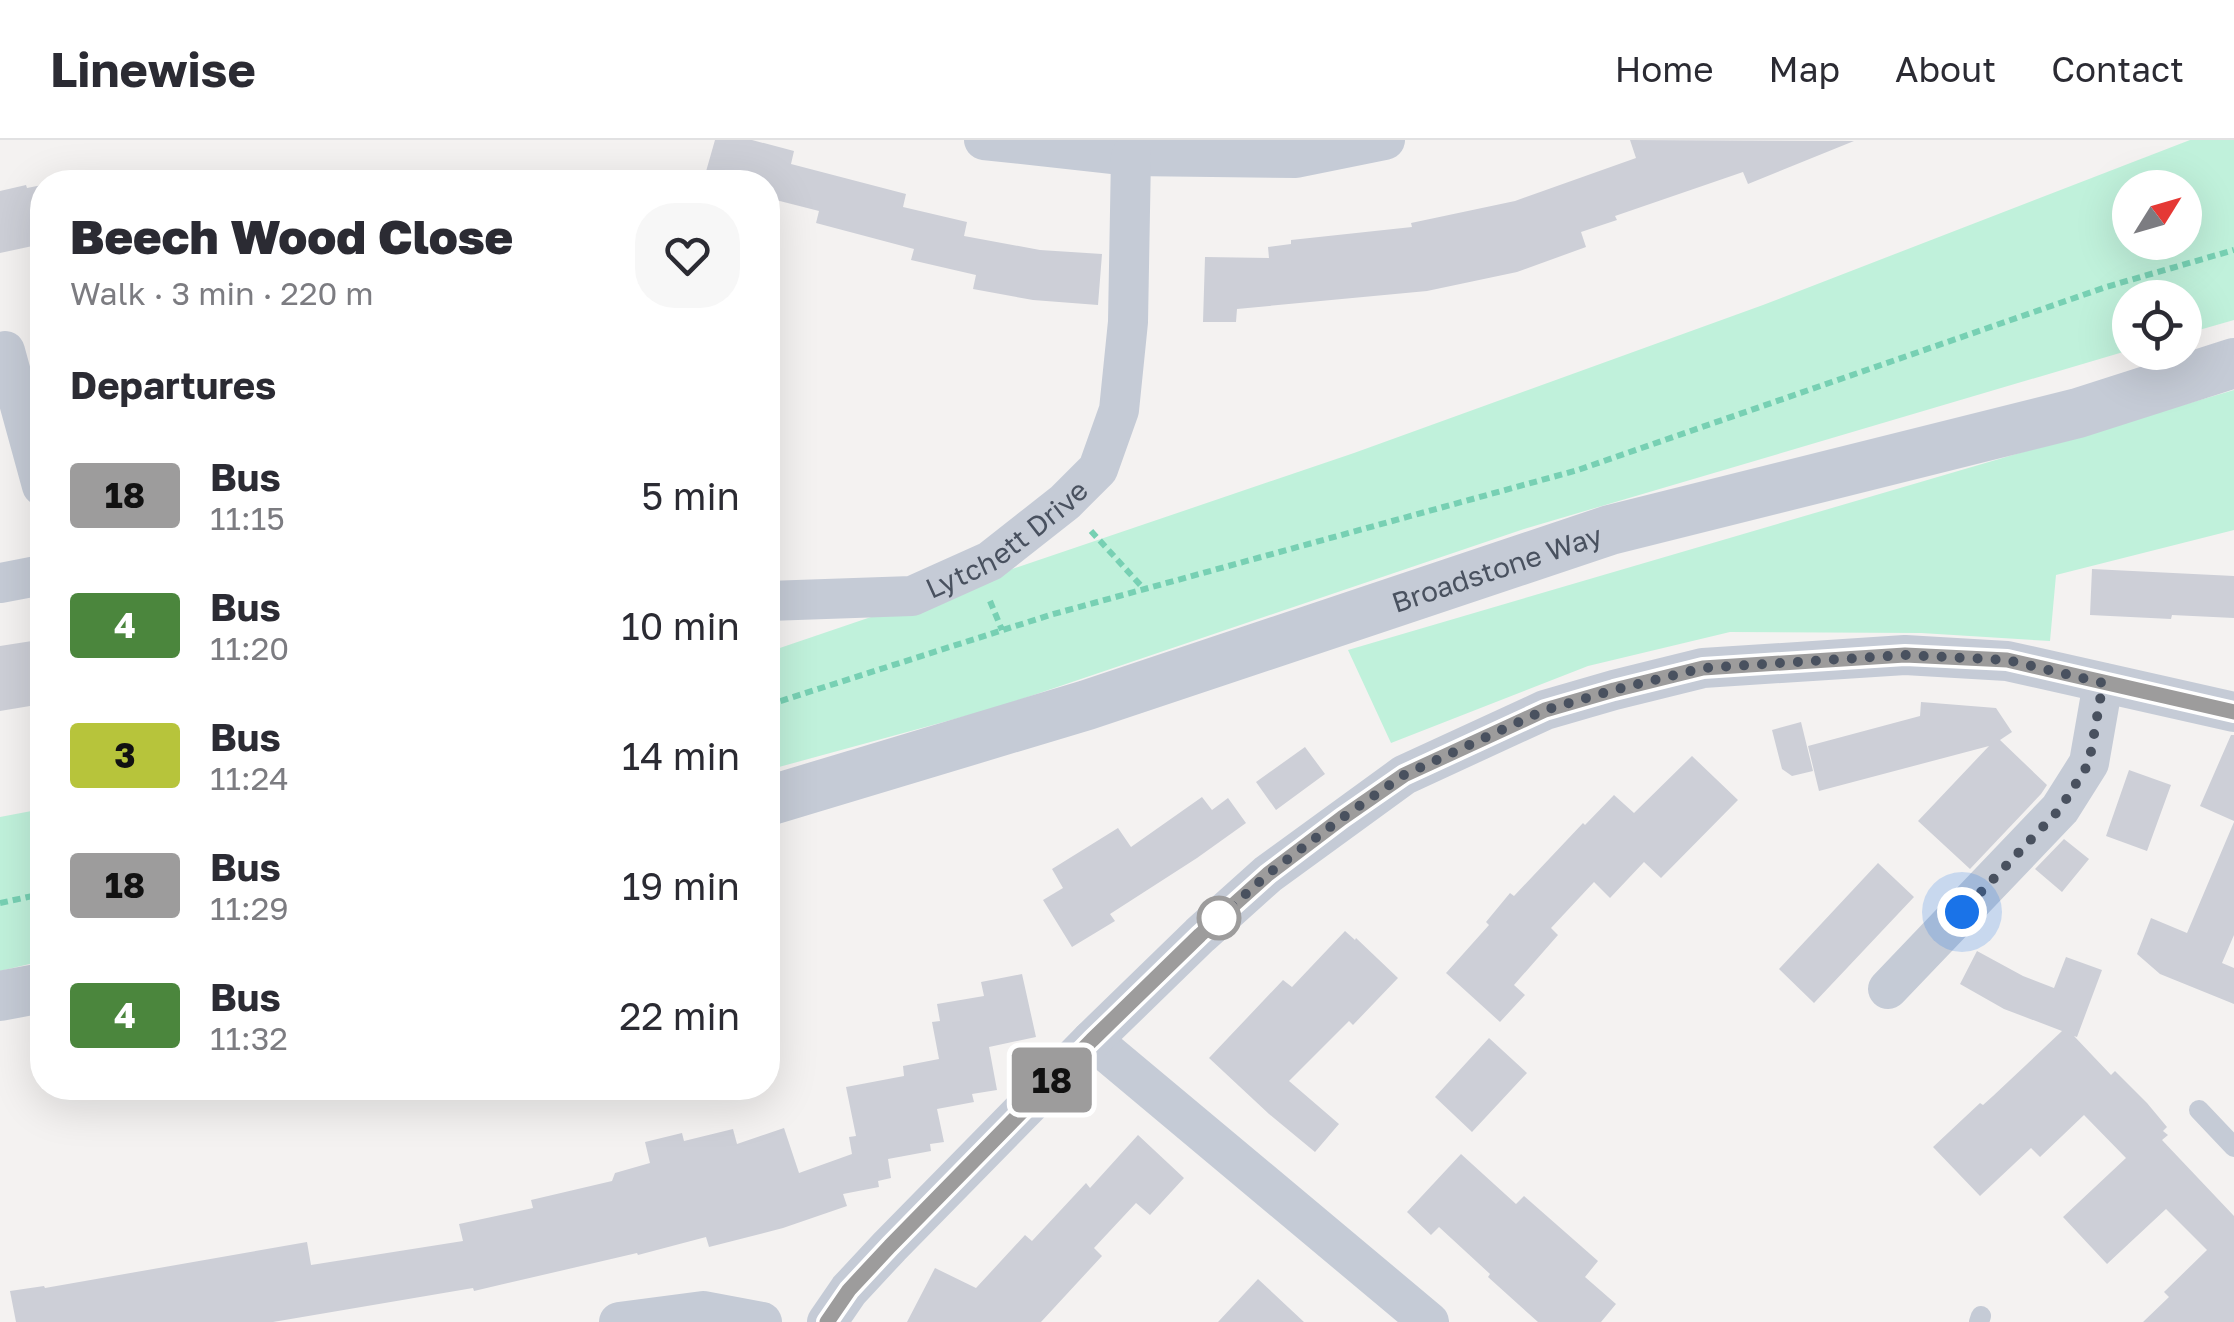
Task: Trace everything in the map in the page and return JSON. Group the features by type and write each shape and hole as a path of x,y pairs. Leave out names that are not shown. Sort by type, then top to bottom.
{"street":[{"path":"984,140 1131,156 1296,158 1385,140"},
{"name":"Lytchett Drive","path":"780,600 912,596 990,561 1065,502 1098,469 1119,410 1128,322 1131,156"},
{"path":"6,351 30,441"},
{"name":"Broadstone Way","path":"780,797 1087,706 1610,530 2078,412 2234,363"},
{"path":"0,583 30,577"},
{"path":"828,1322 849,1290 890,1246 1092,1040 1268,874 1404,775 1545,710 1703,668 1905,655 2007,660 2234,712"},
{"path":"1888,990 2060,809 2089,763 2103,683"},
{"path":"0,996 30,990"},
{"path":"1092,1040 1429,1322"},
{"path":"619,1322 703,1311 762,1322"}],"lane":[{"path":"2200,1110 2234,1147"}],"path":[{"path":"780,701 1050,615 1578,470 2106,287 2234,250"},
{"path":"1065,502 1144,588"},
{"path":"0,903 30,897"}],"green space":[{"path":"2190,140 2234,140 2234,320 2202,329 2202,280 2112,280 2112,355 1524,529 995,708 780,767 780,648 1354,453 1763,305 2112,170 2112,260 2202,260 2202,170 2112,170"},
{"path":"2234,390 2234,530 2056,575 2050,641 1921,633 1730,632 1588,666 1391,743 1348,650"},
{"path":"30,811 30,964 0,971 0,817"}],"building":[{"path":"715,140 752,140 794,151 791,164 906,194 903,207 967,222 964,236 1040,250 1102,254 1098,305 1033,300 973,289 976,275 911,260 914,249 816,223 819,211 780,201 780,170 706,170"},
{"path":"1630,140 1854,141 1748,184 1743,172 1615,216 1617,220 1581,232 1586,247 1517,272 1427,291 1237,309 1236,322 1203,322 1205,257 1269,258 1268,247 1291,244 1291,240 1412,227 1411,223 1515,201 1636,158"},
{"path":"30,187 30,247 0,253 0,191"},
{"path":"2092,569 2234,576 2234,618 2090,615"},
{"path":"30,641 30,706 0,711 0,646"},
{"path":"1921,702 1996,708 2012,732 2000,740 2047,785 1970,869 1918,821 1989,746 1819,791 1808,746 1920,716"},
{"path":"1801,722 1813,771 1792,776 1782,769 1772,730"},
{"path":"2234,735 2234,821 2200,806"},
{"path":"1305,747 1325,774 1276,810 1256,782"},
{"path":"1692,756 1738,800 1661,878 1644,862 1610,898 1594,882 1551,928 1558,935 1514,985 1525,995 1500,1022 1446,973 1489,925 1486,922 1510,893 1514,896 1614,795 1634,813"},
{"path":"2129,770 2171,785 2147,851 2106,836"},
{"path":"1202,797 1212,810 1228,798 1246,823 1110,914 1115,921 1072,947 1043,900 1063,888 1052,869 1118,828 1131,847"},
{"path":"2234,822 2234,935 2222,963 2234,968 2234,1004 2160,974 2137,954 2151,918 2187,933"},
{"path":"2064,839 2089,859 2062,892 2035,869"},
{"path":"1878,863 1914,897 1814,1003 1779,969"},
{"path":"1345,931 1398,978 1353,1025 1349,1021 1289,1081 1339,1124 1315,1152 1209,1058 1283,980 1292,987"},
{"path":"1977,951 2054,988 2066,957 2102,970 2077,1037 2074,1036 2111,1075 2115,1071 2147,1103 2167,1127 2163,1131 2168,1135 2162,1140 2234,1216 2234,1322 2143,1322 2169,1297 2164,1292 2207,1250 2166,1209 2107,1264 2063,1217 2126,1158 2084,1115 2040,1157 2031,1148 1980,1196 1933,1147 2062,1031 2004,1009 1960,984"},
{"path":"1022,974 1036,1037 989,1047 997,1090 972,1094 974,1102 937,1109 944,1142 930,1144 931,1151 888,1159 891,1178 878,1181 879,1187 843,1194 847,1206 709,1247 706,1237 474,1291 473,1288 273,1322 16,1322 10,1291 307,1242 311,1265 463,1241 459,1224 533,1208 531,1200 612,1181 615,1173 650,1163 645,1142 682,1133 684,1141 733,1129 737,1144 784,1128 799,1173 852,1154 849,1137 856,1136 846,1087 904,1076 903,1066 939,1059 932,1022 940,1021 937,1004 984,996 981,982"},
{"path":"1489,1038 1527,1073 1472,1132 1435,1097"},
{"path":"1138,1135 1184,1178 1150,1215 1136,1203 1094,1248 1102,1256 1041,1322 907,1322 935,1268 976,1288 1025,1235 1032,1241 1086,1183 1090,1188"},
{"path":"1461,1154 1516,1204 1524,1196 1598,1261 1585,1277 1616,1304 1601,1322 1538,1322 1439,1227 1431,1235 1407,1212"},
{"path":"1258,1279 1304,1322 1218,1322"}],"bus line":[{"name":"18","path":"827,1322 849,1290 890,1246 1092,1040 1268,874 1404,775 1545,710 1703,668 1905,655 2007,660 2234,712"}],"route":[{"path":"1219,918 1268,874 1404,775 1545,710 1614,690 1703,668 1905,655 2007,660 2103,683 2089,763 2060,809 1962,912"}]}
